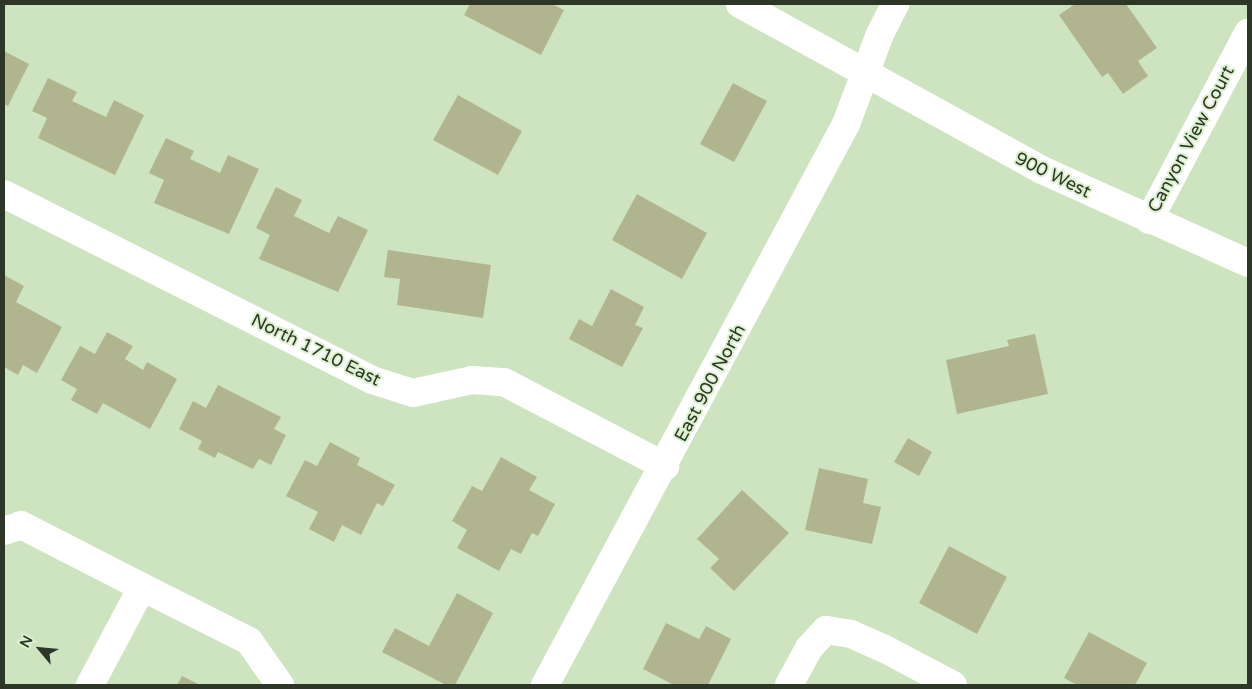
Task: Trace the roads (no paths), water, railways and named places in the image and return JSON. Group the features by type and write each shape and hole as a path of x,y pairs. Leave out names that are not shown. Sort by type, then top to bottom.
{"street":[{"name":"900 West","path":"740,4 864,75 1042,170 1149,220 1248,263"},
{"name":"East 900 North","path":"551,683 846,124 864,75 895,4"},
{"name":"Canyon View Court","path":"1149,220 1248,32"},
{"name":"North 1710 East","path":"4,194 372,380 414,393 472,380 504,382 665,466"},
{"path":"4,531 20,525 249,641 280,685"},
{"path":"90,685 142,587"},
{"path":"789,685 809,648 826,630 852,634 953,685"}]}
